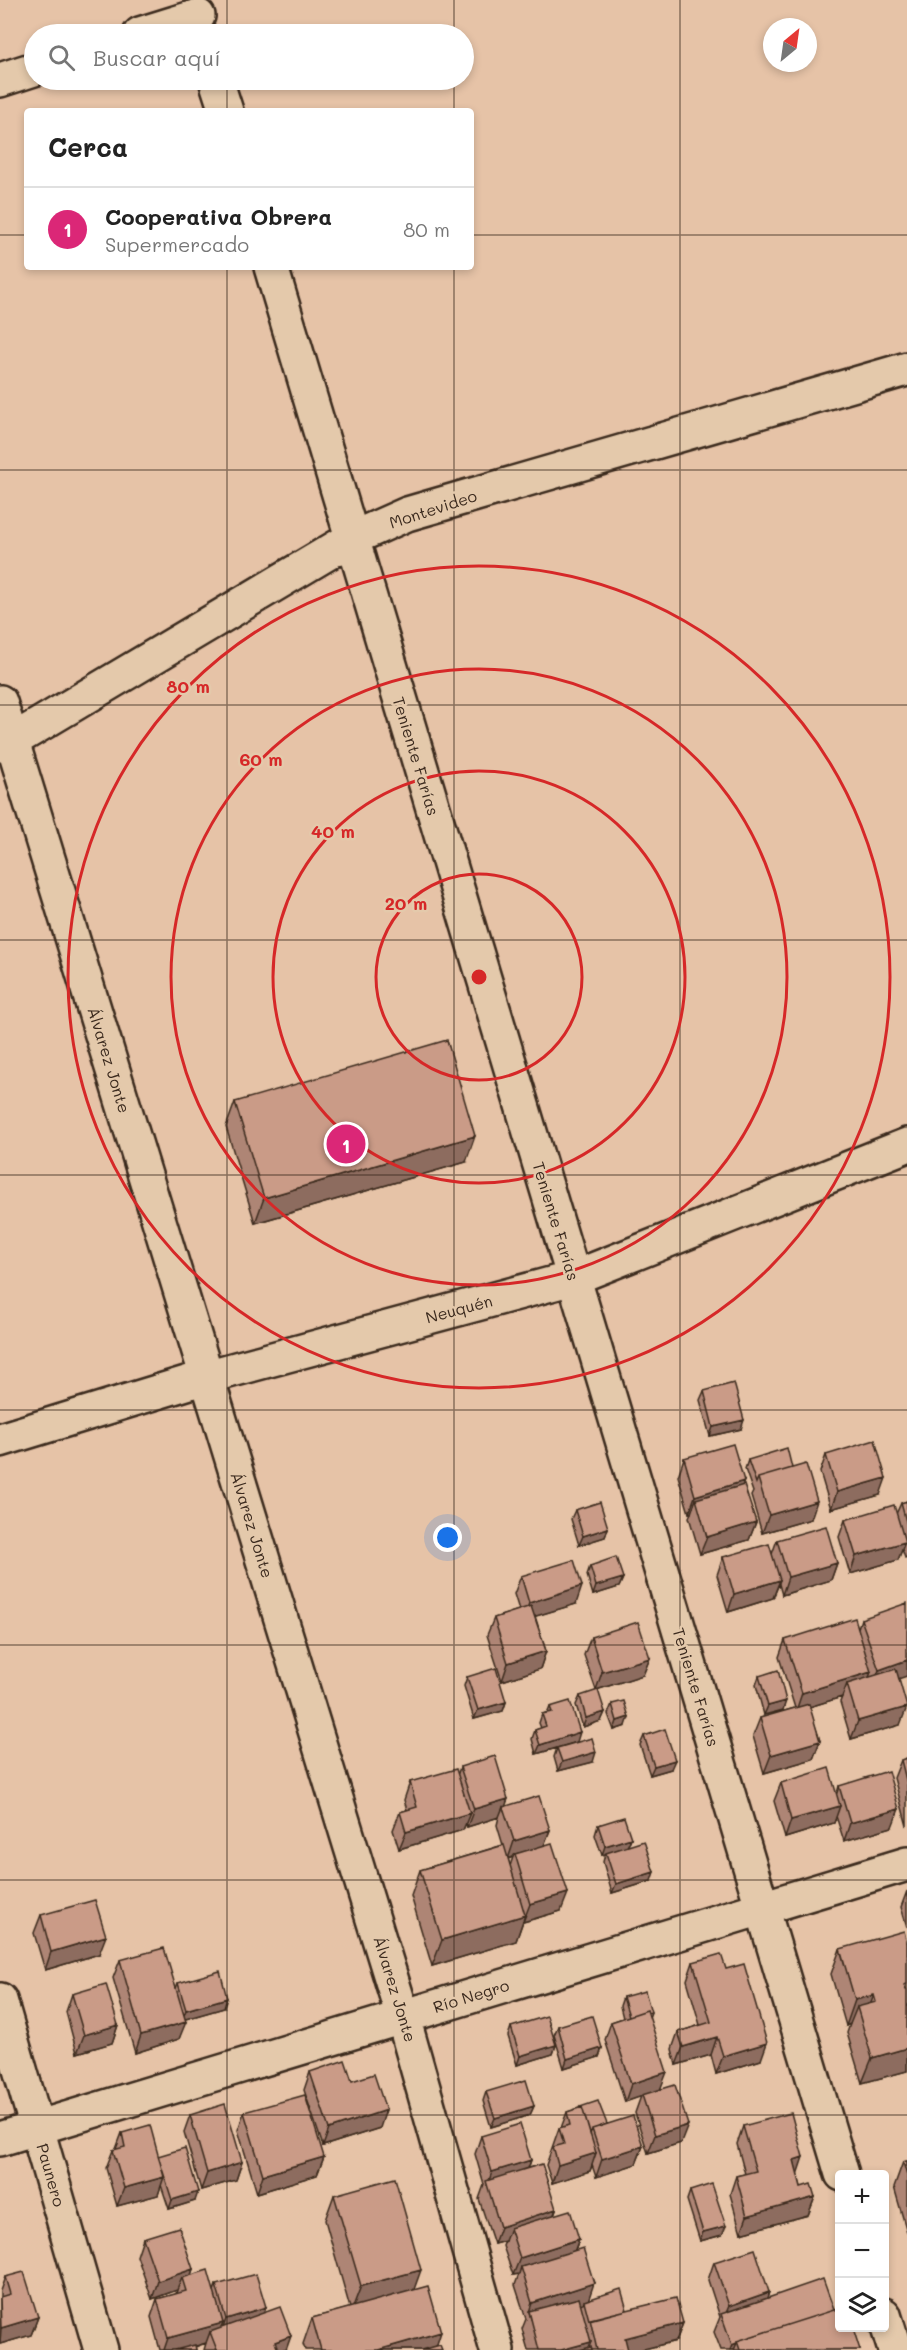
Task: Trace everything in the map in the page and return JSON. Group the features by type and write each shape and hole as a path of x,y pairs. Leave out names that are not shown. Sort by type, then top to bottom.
{"street":[{"path":"174,24 198,17"},
{"path":"0,80 24,72"},
{"path":"219,90 225,108"},
{"name":"Teniente Farías","path":"272,270 841,2170"},
{"name":"Montevideo","path":"6,743 351,539 407,514 907,369"},
{"name":"Álvarez Jonte","path":"0,702 6,743 206,1377 404,2017 497,2350"},
{"name":"Neuquén","path":"0,1440 206,1377 573,1278 907,1145"},
{"name":"Río Negro","path":"0,2139 907,1864"},
{"name":"Paunero","path":"0,2000 101,2350"},
{"path":"889,2329 895,2350"}],"building":[{"path":"447,1040 475,1136 264,1198 235,1102"},
{"path":"734,1383 744,1420 713,1427 704,1391"},
{"path":"875,1440 886,1478 837,1492 826,1455"},
{"path":"733,1444 744,1481 695,1496 684,1458"},
{"path":"787,1448 792,1468 758,1478 756,1483 748,1460"},
{"path":"806,1464 817,1501 769,1515 758,1478"},
{"path":"744,1485 756,1522 707,1537 696,1499"},
{"path":"907,1501 907,1525 901,1503"},
{"path":"600,1502 608,1528 583,1536 575,1510"},
{"path":"894,1505 905,1542 856,1556 845,1520"},
{"path":"826,1526 837,1563 788,1577 777,1540"},
{"path":"769,1544 780,1580 734,1594 723,1557"},
{"path":"616,1557 623,1578 596,1586 590,1566"},
{"path":"574,1560 582,1586 529,1603 521,1576"},
{"path":"907,1603 907,1660 879,1670 861,1619"},
{"path":"531,1606 546,1651 508,1663 494,1618"},
{"path":"855,1618 871,1672 802,1693 785,1640"},
{"path":"638,1622 650,1658 602,1672 591,1637"},
{"path":"496,1668 506,1702 478,1710 467,1677"},
{"path":"896,1669 907,1707 858,1721 847,1684"},
{"path":"778,1670 786,1701 768,1706 759,1676"},
{"path":"598,1690 605,1712 586,1718 580,1696"},
{"path":"570,1701 580,1732 540,1745 535,1730 546,1726 542,1714 552,1712 550,1707"},
{"path":"624,1701 629,1717 617,1721 612,1704"},
{"path":"809,1704 820,1741 771,1755 760,1718"},
{"path":"665,1729 675,1760 654,1766 644,1736"},
{"path":"592,1738 596,1752 562,1762 557,1748"},
{"path":"495,1756 508,1799 474,1809 460,1767"},
{"path":"907,1758 907,1784 901,1760"},
{"path":"829,1768 840,1806 791,1820 781,1783"},
{"path":"456,1769 470,1813 406,1832 400,1812 417,1807 410,1782"},
{"path":"888,1771 899,1809 850,1823 839,1786"},
{"path":"539,1796 550,1830 514,1841 503,1807"},
{"path":"624,1817 631,1838 605,1846 598,1825"},
{"path":"644,1841 654,1872 616,1884 606,1853"},
{"path":"552,1843 568,1893 530,1904 515,1854"},
{"path":"504,1845 525,1915 442,1940 420,1870"},
{"path":"95,1900 106,1936 51,1952 41,1915"},
{"path":"904,1931 907,1943 907,1984 904,1985 907,1990 907,2048 872,2058 857,2007 876,2002 874,1995 855,2000 840,1949"},
{"path":"164,1948 186,2022 141,2035 120,1960"},
{"path":"721,1954 726,1969 744,1964 767,2043 723,2056 717,2037 683,2047 678,2032 711,2022 693,1962"},
{"path":"220,1971 227,1998 186,2010 178,1983"},
{"path":"106,1984 118,2025 84,2035 72,1994"},
{"path":"645,1991 651,2012 648,2013 647,2010 629,2016 623,1997"},
{"path":"647,2010 667,2072 631,2084 611,2022"},
{"path":"547,2016 556,2045 520,2056 511,2027"},
{"path":"592,2016 602,2048 567,2059 558,2026"},
{"path":"345,2060 352,2081 374,2074 386,2110 329,2129 310,2072"},
{"path":"526,2080 534,2106 495,2118 486,2092"},
{"path":"675,2085 688,2125 655,2135 642,2095"},
{"path":"305,2095 324,2157 263,2175 244,2112"},
{"path":"598,2101 607,2124 592,2129 590,2134 582,2107 580,2107"},
{"path":"225,2104 242,2162 207,2173 190,2115"},
{"path":"582,2107 596,2153 558,2165 553,2147 564,2144 559,2128 570,2125 567,2112"},
{"path":"791,2113 803,2157 794,2160 801,2187 811,2184 815,2197 747,2216 736,2176 756,2171 743,2126"},
{"path":"633,2116 643,2146 602,2159 592,2129"},
{"path":"520,2124 531,2160 492,2172 481,2136"},
{"path":"150,2125 164,2177 124,2188 113,2150 125,2147 122,2133"},
{"path":"185,2148 198,2192 172,2200 158,2156"},
{"path":"907,2161 907,2176 903,2162"},
{"path":"542,2164 556,2209 500,2227 486,2181"},
{"path":"395,2178 421,2270 361,2286 334,2195"},
{"path":"712,2184 726,2226 703,2232 690,2191"},
{"path":"570,2210 579,2239 520,2258 510,2228"},
{"path":"179,2227 193,2269 158,2281 143,2238"},
{"path":"583,2248 594,2283 532,2303 521,2267"},
{"path":"755,2249 769,2292 729,2306 714,2262"},
{"path":"208,2270 223,2323 168,2338 157,2299 186,2291 182,2278"},
{"path":"24,2272 38,2317 1,2328 0,2297 10,2294 5,2277"},
{"path":"256,2274 266,2307 226,2319 216,2285"},
{"path":"823,2279 834,2310 737,2341 732,2345 721,2314"},
{"path":"428,2286 441,2332 378,2350 321,2350 312,2318"},
{"path":"621,2289 627,2310 589,2320 584,2301"},
{"path":"579,2298 591,2342 561,2350 539,2350 529,2311"},
{"path":"676,2298 683,2323 625,2338 628,2350 597,2350 590,2319"},
{"path":"280,2307 291,2336 275,2342 278,2350 217,2350 210,2332"},
{"path":"835,2310 835,2332 854,2332 860,2350 740,2350 737,2341"},
{"path":"195,2345 196,2350 175,2350"},
{"path":"440,2345 442,2350 422,2350"}],"place":[{"name":"Cooperativa Obrera","path":"346,1144"}]}
